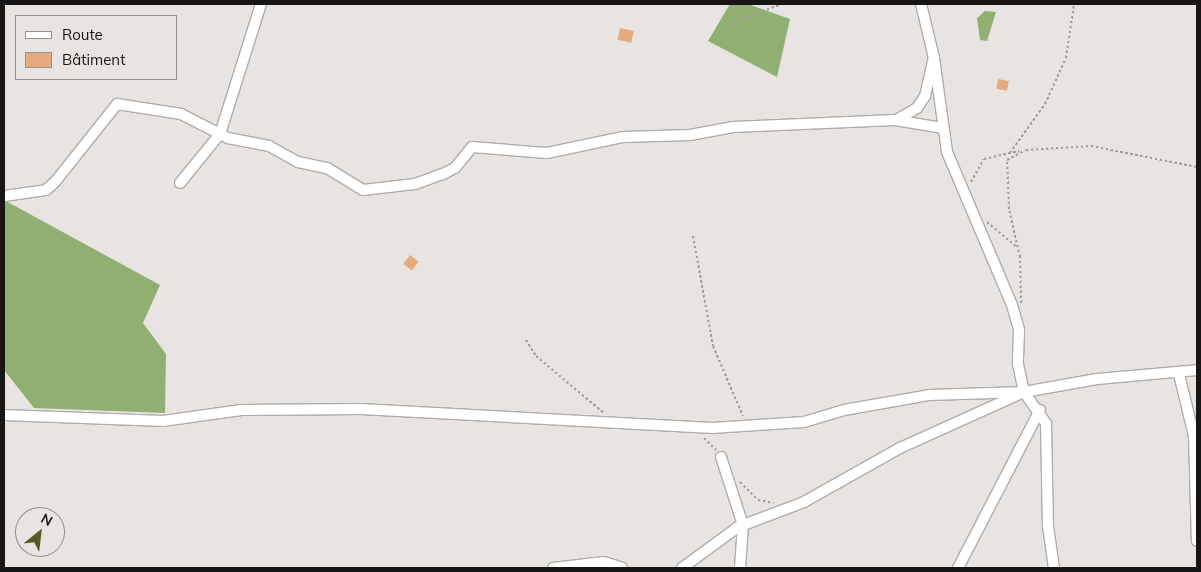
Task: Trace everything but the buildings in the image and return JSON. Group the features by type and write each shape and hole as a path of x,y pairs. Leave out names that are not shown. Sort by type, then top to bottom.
{"street":[{"path":"180,183 220,134 261,4"},
{"path":"921,4 934,58 943,128 961,191 1012,305 1019,330 1018,364 1024,392 1040,410 1050,445 1048,526 1054,568"},
{"path":"895,120 917,108 925,96 934,58"},
{"path":"4,196 46,190 55,182 117,104 181,114 220,134 327,168 349,186 382,190 443,174 455,168 472,147 547,152 623,137 690,135 733,126 895,120 943,128"},
{"path":"4,415 163,421 242,410 360,409 617,420 690,426 804,422 859,406 929,395 1024,392 1097,379 1179,374 1197,370"},
{"path":"1179,374 1194,436 1197,542"},
{"path":"682,568 743,525 792,506 900,448 1024,392"},
{"path":"958,568 1040,410"},
{"path":"721,457 743,525 740,568"},
{"path":"553,568 604,562 622,568"}],"path":[{"path":"734,22 782,4"},
{"path":"1010,153 1045,104 1066,58 1074,4"},
{"path":"969,188 984,159 1026,150 1091,146 1197,167"},
{"path":"1020,310 1018,247 1005,168 1007,160 1026,150"},
{"path":"980,216 1018,247"},
{"path":"693,236 713,346 746,423"},
{"path":"526,340 536,356 592,405 617,420"},
{"path":"690,426 721,457"},
{"path":"735,477 758,500 792,506"}],"green space":[{"path":"730,4 748,4 790,19 777,77 708,41"},
{"path":"985,11 996,12 987,41 980,40 977,18"},
{"path":"4,200 160,285 143,323 166,354 165,413 34,408 4,370"}]}
